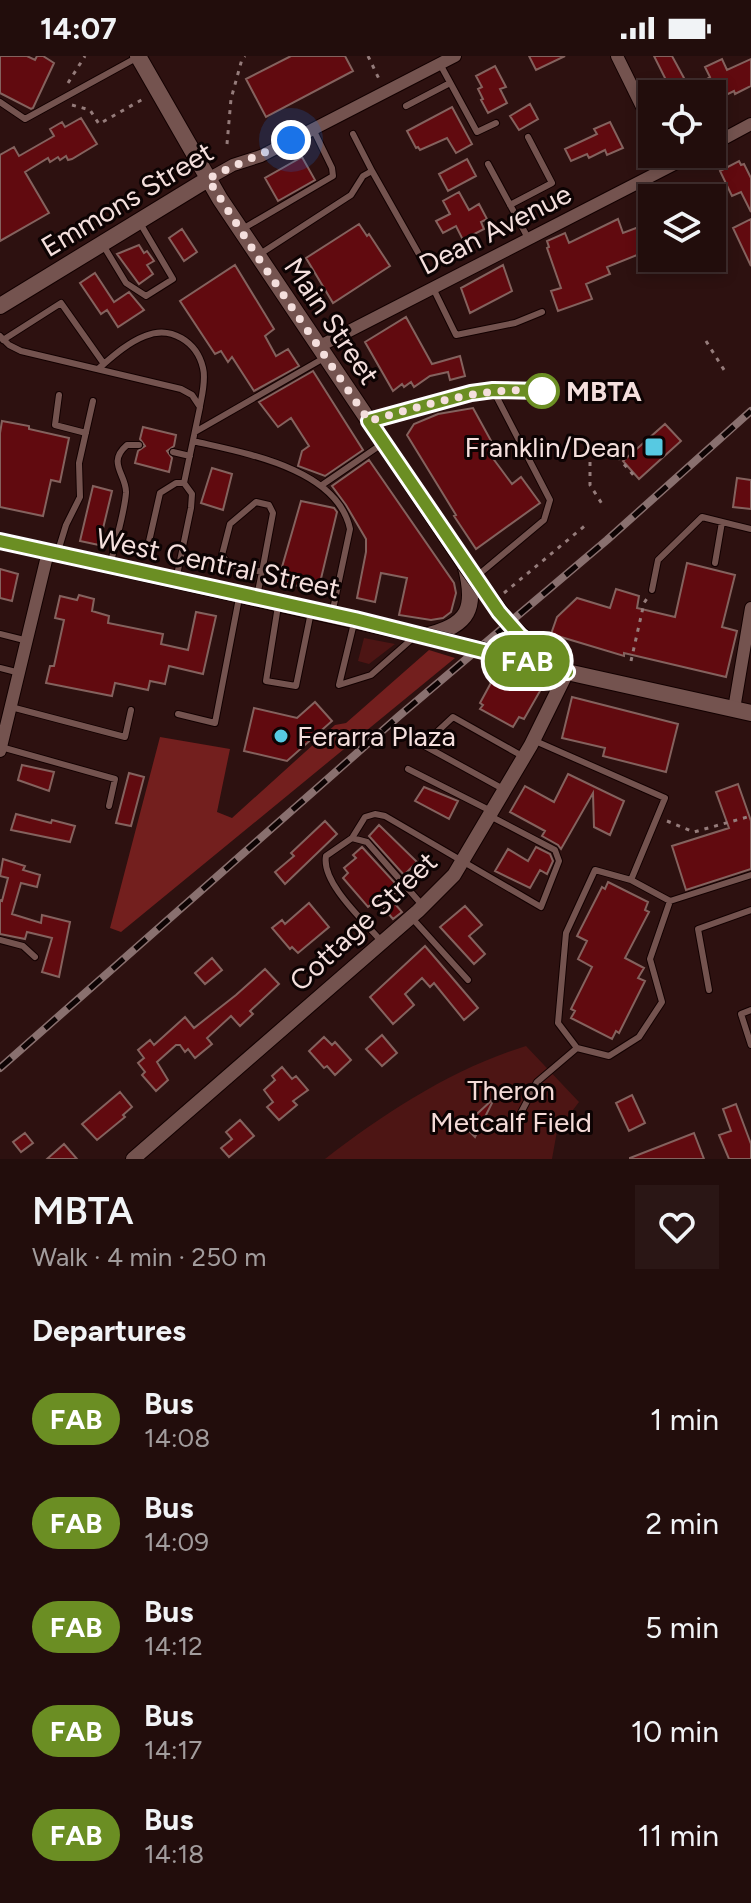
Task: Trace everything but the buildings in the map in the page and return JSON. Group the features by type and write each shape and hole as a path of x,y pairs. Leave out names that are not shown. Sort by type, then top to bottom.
{"main road":[{"name":"Main Street","path":"138,56 208,179 257,256 469,571 511,627 567,672"},
{"name":"Emmons Street","path":"0,306 208,179"},
{"name":"West Central Street","path":"0,541 355,619 567,672 751,713"},
{"path":"420,635 453,627 469,610 472,592 469,571"}],"street":[{"name":"Emmons Street","path":"208,179 455,56"},
{"path":"617,56 638,99"},
{"path":"726,137 751,124"},
{"name":"Dean Avenue","path":"322,352 654,168"},
{"path":"369,421 471,393 542,391"},
{"path":"0,749 52,553"},
{"path":"734,709 751,608"},
{"name":"Cottage Street","path":"133,1159 411,917 454,875 524,757 567,672"}],"lane":[{"path":"0,102 25,119 138,56"},
{"path":"440,64 477,132 496,123"},
{"path":"406,106 450,83"},
{"path":"241,230 333,176 313,129"},
{"path":"353,134 420,256"},
{"path":"510,205 552,183 528,137"},
{"path":"488,164 528,238"},
{"path":"257,256 351,195 363,176 372,171"},
{"path":"101,242 126,283 146,296 173,279 138,220"},
{"path":"433,288 456,335 515,323 542,312"},
{"path":"101,366 61,303 2,338 21,351 101,366 181,389 192,395 200,407"},
{"path":"101,366 145,336 162,333 178,336 193,347 203,367 200,407 184,483"},
{"path":"195,432 322,352"},
{"path":"469,571 544,520 550,500 493,390"},
{"path":"59,395 55,425 86,433"},
{"path":"52,553 80,497 79,463 93,401"},
{"path":"193,441 262,460 322,485 346,517 350,529 332,614"},
{"path":"322,485 384,443"},
{"path":"110,565 126,491 118,467 119,457 127,445 139,445"},
{"path":"173,452 190,456"},
{"path":"148,546 160,493 176,483 184,483 190,489 192,502 176,580"},
{"path":"178,714 215,723 248,596 262,572 273,513 269,505 260,501 230,524 222,555 229,565 262,572"},
{"path":"652,590 658,560 702,517 751,529"},
{"path":"715,563 722,522"},
{"path":"278,603 266,681 296,686 312,610"},
{"path":"355,619 339,685 371,675 420,635"},
{"path":"0,634 28,641"},
{"path":"0,668 20,673"},
{"path":"11,707 125,737 131,710"},
{"path":"505,790 423,745 453,717 524,757"},
{"path":"533,740 665,798 631,880"},
{"path":"0,749 115,779 109,806"},
{"path":"382,942 335,888 324,866 326,856 352,838 365,817 375,814 385,816 541,907 559,861 555,850 408,769"},
{"path":"352,838 367,842 423,906"},
{"path":"670,901 650,959 662,1002 639,1037 609,1056 577,1048 558,1023 566,933 595,870 631,880 670,901 751,875"},
{"path":"709,990 698,929 751,910"},
{"path":"411,917 468,980"},
{"path":"0,940 23,946 35,957"},
{"path":"751,1010 741,1014 751,1045"},
{"path":"513,1128 537,1082 577,1048"}],"path":[{"path":"85,56 59,98 90,110 99,124 143,99"},
{"path":"227,144 231,99 245,56"},
{"path":"368,56 385,92"},
{"path":"706,341 726,373"},
{"path":"611,449 636,478"},
{"path":"590,462 590,485 604,507"},
{"path":"504,593 587,524"},
{"path":"631,661 644,603 652,590"},
{"path":"657,818 694,832 751,816"}],"green space":[{"path":"364,638 395,644 369,664 358,661"},
{"name":"Theron Metcalf Field","path":"526,1046 579,1102 557,1131 552,1159 325,1159 372,1125 446,1079"}],"shaded area":[{"path":"429,650 455,658 121,932 110,928 160,737 230,749 217,812 232,818 335,725 346,723"}],"railway":[{"path":"0,1068 751,411"}],"bus line":[{"name":"FAB","path":"0,541 355,619 567,672 520,636 499,612 369,421 471,393 542,391"}],"place":[{"name":"MBTA","path":"542,391"},
{"name":"Franklin/Dean","path":"654,447"},
{"name":"Ferarra Plaza","path":"281,736"}],"route":[{"path":"291,140 208,179 369,421 471,393 542,391"}]}
